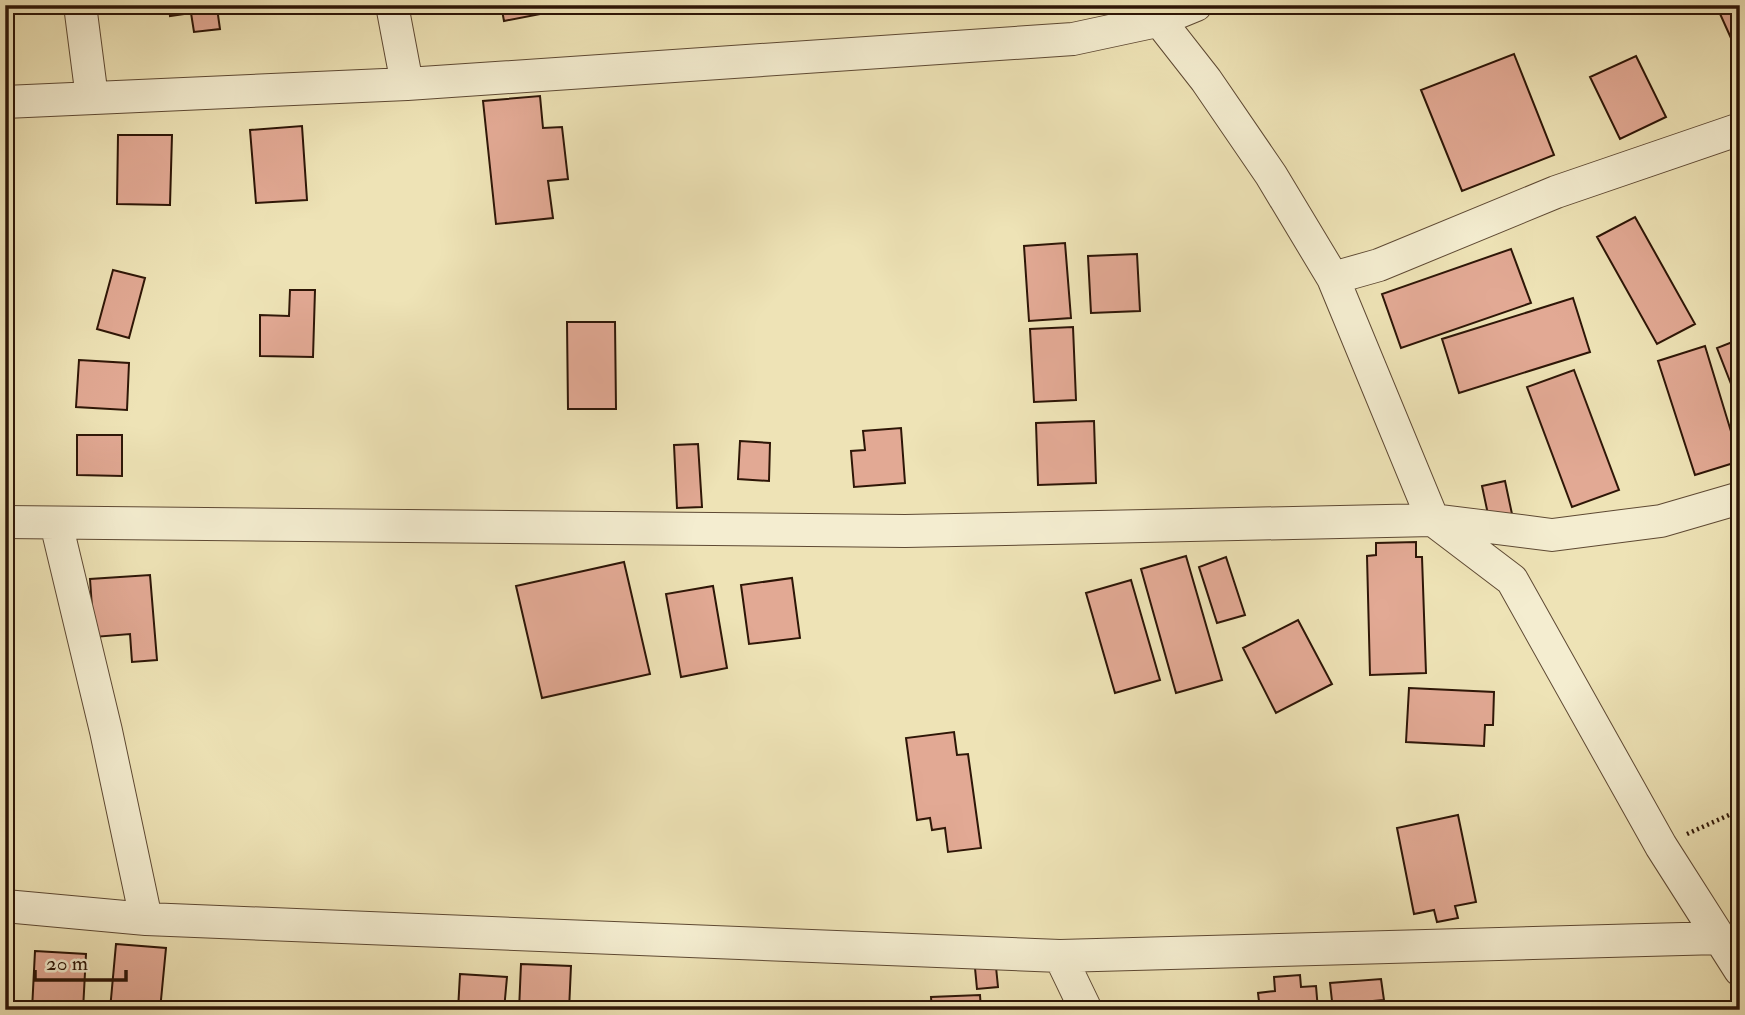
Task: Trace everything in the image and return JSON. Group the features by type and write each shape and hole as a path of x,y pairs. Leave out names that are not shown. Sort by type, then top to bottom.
{"street":[{"path":"80,5 92,98"},
{"path":"392,5 407,85"},
{"path":"5,102 407,85 1073,39 1152,13 1196,5"},
{"path":"1152,13 1206,80 1270,176 1332,278 1433,520 1512,580 1661,846 1740,970"},
{"path":"1332,278 1379,265 1544,197 1740,129"},
{"path":"5,522 905,531 1433,520 1552,535 1661,521 1740,498"},
{"path":"56,523 106,731 146,919"},
{"path":"5,906 146,919 1060,956 1720,938"},
{"path":"1060,956 1086,1010"}],"path":[{"path":"1661,846 1740,810"}],"building":[{"path":"169,5 221,5 217,8 220,29 194,32 191,13 170,16"},
{"path":"501,5 555,5 556,11 504,21"},
{"path":"1716,5 1740,5 1740,58"},
{"path":"1514,54 1554,155 1462,191 1421,90"},
{"path":"1636,56 1666,117 1620,139 1590,77"},
{"path":"540,96 543,128 562,127 568,179 548,181 553,218 496,224 483,101"},
{"path":"302,126 307,200 256,203 250,130"},
{"path":"118,135 172,135 170,205 117,204"},
{"path":"1740,182 1740,200 1733,184"},
{"path":"1635,217 1695,324 1657,344 1597,237"},
{"path":"1065,243 1071,318 1029,321 1024,246"},
{"path":"1511,249 1531,303 1401,348 1382,294"},
{"path":"1137,254 1140,311 1091,313 1088,256"},
{"path":"113,270 145,278 129,338 97,329"},
{"path":"290,290 315,290 313,357 260,356 260,315 289,316"},
{"path":"1573,298 1590,352 1459,393 1442,339"},
{"path":"567,322 615,322 616,409 568,409"},
{"path":"1073,327 1076,400 1034,402 1030,329"},
{"path":"1740,339 1740,407 1717,348"},
{"path":"1705,346 1740,461 1695,475 1658,361"},
{"path":"79,360 129,363 127,410 76,407"},
{"path":"1574,370 1619,490 1572,507 1527,387"},
{"path":"1094,421 1096,483 1038,485 1036,423"},
{"path":"901,428 905,483 854,487 851,451 865,450 863,431"},
{"path":"77,435 122,435 122,476 77,475"},
{"path":"740,441 770,443 769,481 738,479"},
{"path":"698,444 702,507 677,508 674,445"},
{"path":"5,446 12,446 10,489 5,488"},
{"path":"1505,481 1512,514 1489,519 1482,486"},
{"path":"1416,542 1416,557 1422,557 1426,673 1370,675 1367,556 1376,555 1376,543"},
{"path":"1186,556 1222,680 1176,693 1141,569"},
{"path":"1226,557 1245,615 1217,623 1199,567"},
{"path":"624,562 650,674 542,698 516,586"},
{"path":"150,575 157,660 132,662 130,634 94,637 90,579"},
{"path":"792,578 800,638 749,644 741,585"},
{"path":"1131,580 1160,680 1115,693 1086,593"},
{"path":"713,586 727,668 681,677 666,594"},
{"path":"1298,620 1332,684 1276,713 1243,648"},
{"path":"1409,688 1494,692 1493,725 1485,725 1484,746 1406,742"},
{"path":"954,732 957,755 968,754 981,848 948,852 945,828 932,830 930,818 917,820 906,738"},
{"path":"1458,815 1476,902 1455,906 1458,918 1437,922 1434,910 1414,914 1397,828"},
{"path":"116,944 166,948 160,1010 110,1010"},
{"path":"35,951 86,954 83,1010 32,1010"},
{"path":"521,964 571,966 569,1010 519,1010"},
{"path":"996,967 998,987 977,989 975,968"},
{"path":"460,974 507,977 504,1010 458,1010"},
{"path":"1300,975 1301,987 1316,986 1318,1010 1260,1010 1258,993 1275,991 1274,977"},
{"path":"1381,979 1384,1000 1362,1002 1362,1010 1333,1010 1330,983"},
{"path":"980,995 981,1010 932,1010 931,997"}]}
